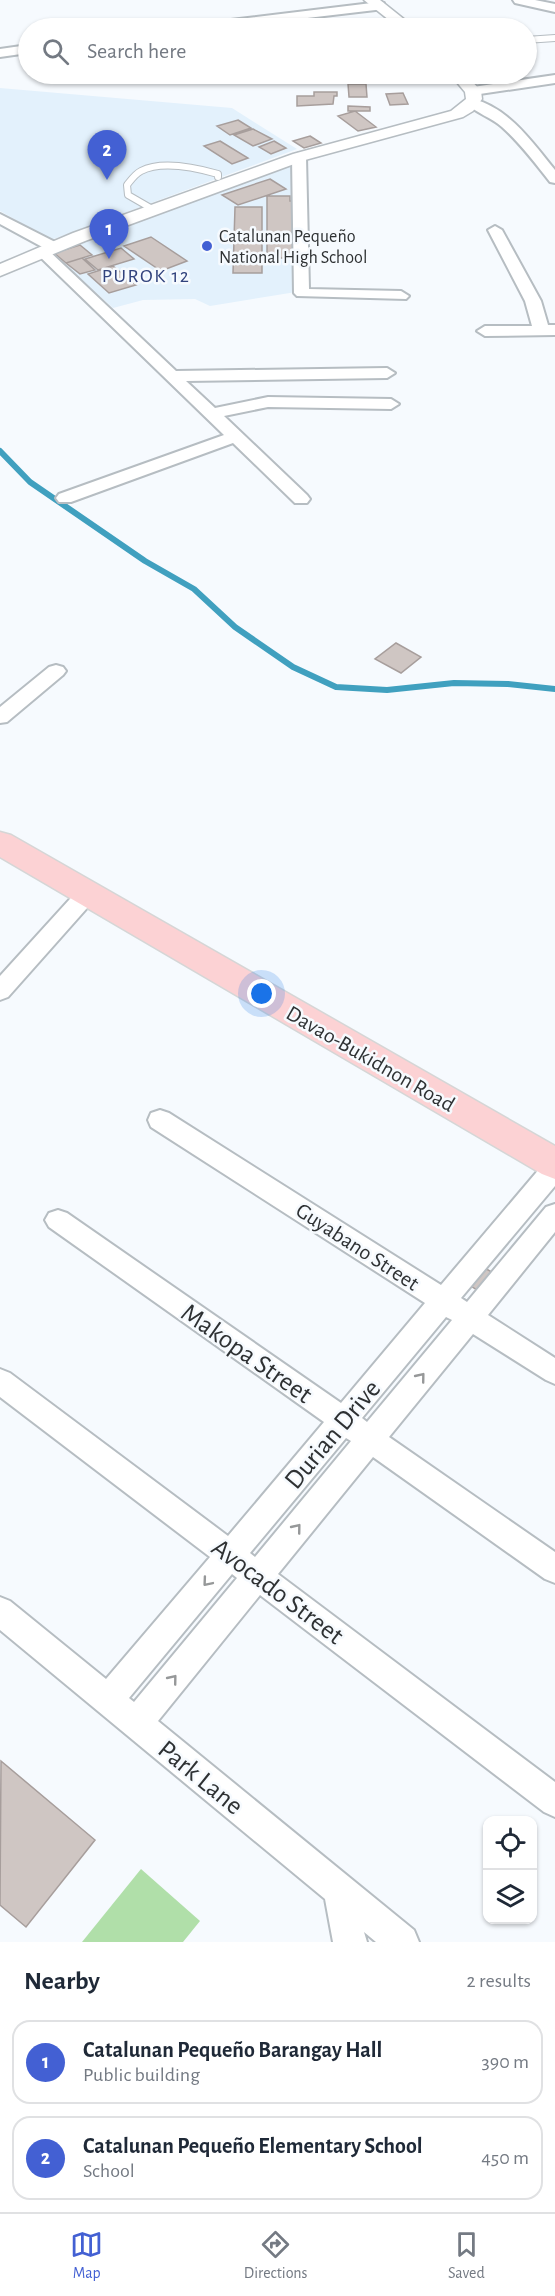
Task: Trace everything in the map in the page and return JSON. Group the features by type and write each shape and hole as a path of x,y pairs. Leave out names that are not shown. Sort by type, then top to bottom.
{"highway":[{"name":"Davao-Bukidnon Road","path":"0,843 555,1166"}],"street":[{"path":"519,0 555,8"},
{"path":"268,18 375,3 395,18"},
{"path":"0,53 18,50"},
{"path":"537,83 555,79"},
{"path":"464,84 473,97 495,113 516,134 555,179"},
{"path":"0,271 48,249 135,222 154,210 223,180 445,118 457,114 473,97 532,84"},
{"path":"299,157 302,293 401,296"},
{"path":"0,218 48,249 170,375 301,499"},
{"path":"485,331 548,329 495,230"},
{"path":"170,375 387,373"},
{"path":"211,414 268,402 391,404"},
{"path":"65,498 235,437"},
{"path":"0,717 56,672"},
{"path":"0,991 87,894"},
{"name":"Guyabano Street","path":"160,1120 555,1372"},
{"name":"Durian Drive","path":"108,1700 555,1166"},
{"name":"Durian Drive","path":"136,1724 555,1215"},
{"name":"Makopa Street","path":"58,1220 555,1569"},
{"path":"503,1229 530,1245"},
{"name":"Avocado Street","path":"0,1381 555,1801"},
{"name":"Park Lane","path":"0,1611 402,1942"},
{"path":"339,1890 350,1942"}],"lane":[{"path":"537,39 555,38"},
{"path":"154,210 128,195 127,185 141,171 160,167 198,170 197,172 223,180"}],"shaded area":[{"path":"0,88 232,108 297,149 51,240 0,211"},
{"name":"Catalunan Pequeño National High School","path":"294,165 296,292 210,306 195,299 143,300 113,308 51,252"}],"green space":[{"path":"141,1869 200,1921 183,1942 82,1942"}],"building":[{"path":"348,84 366,84 367,97 349,97"},
{"path":"314,92 337,92 337,96 334,96 333,104 297,106 297,96 314,96"},
{"path":"403,93 408,104 390,105 386,94"},
{"path":"348,106 370,107 370,111 348,111"},
{"path":"355,111 376,127 358,131 338,116"},
{"path":"238,120 251,128 230,135 217,126"},
{"path":"253,129 272,139 253,146 234,135"},
{"path":"310,136 321,143 304,148 293,141"},
{"path":"220,141 248,158 232,164 204,146"},
{"path":"274,141 286,148 271,154 259,147"},
{"path":"270,179 286,189 238,205 222,195"},
{"path":"267,196 290,196 290,201 294,201 295,258 267,258"},
{"path":"235,207 262,207 262,273 233,273"},
{"path":"151,237 187,261 161,271 124,246"},
{"path":"80,245 92,255 66,263 54,253"},
{"path":"121,248 134,259 98,270 85,259"},
{"path":"82,258 95,270 80,274 66,263"},
{"path":"113,266 136,285 109,293 88,274"},
{"path":"396,643 421,657 401,673 375,659"},
{"path":"483,1267 495,1274 480,1292 468,1284"},
{"path":"1,1761 95,1840 26,1927 0,1905"}],"waterway":[{"path":"0,451 30,482 145,561 194,589 235,627 293,667 336,687 387,690 454,683 508,684 555,689"}],"place":[{"name":"Catalunan Pequeño Elementary School","path":"107,180"},
{"name":"Catalunan Pequeño National High School","path":"207,246"},
{"name":"Catalunan Pequeño Barangay Hall","path":"109,259"}],"district":[{"name":"PUROK 12","path":"146,275"}]}
